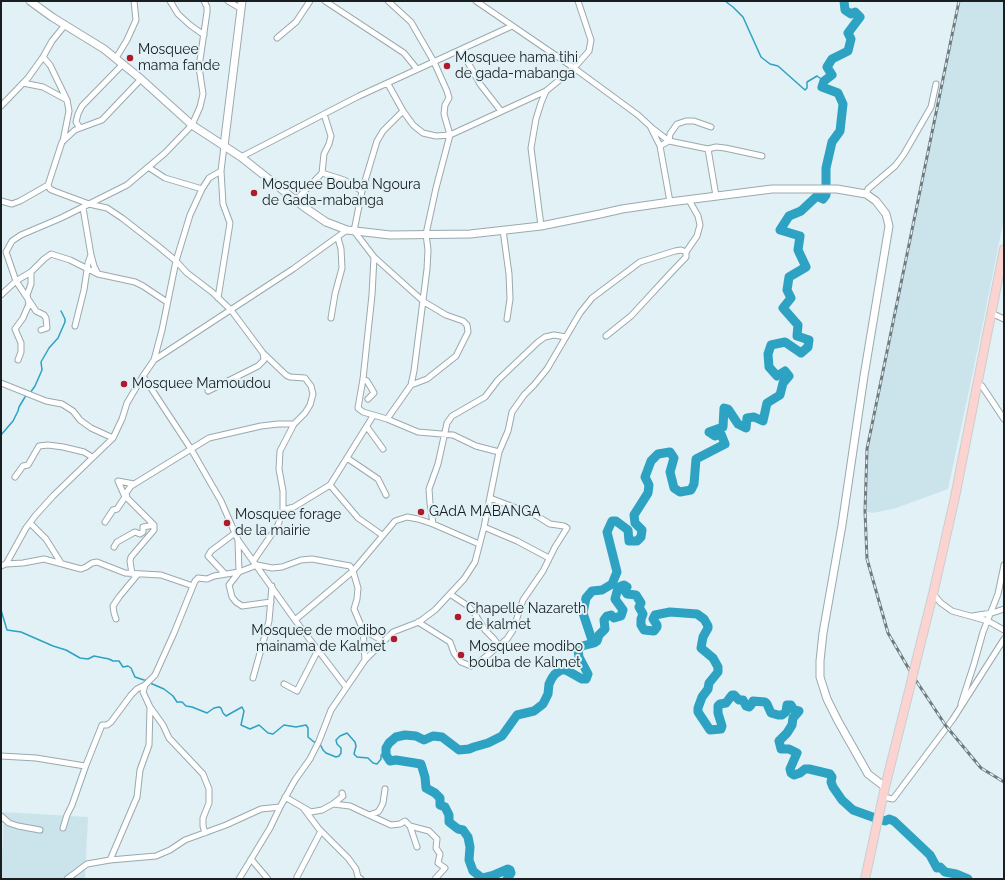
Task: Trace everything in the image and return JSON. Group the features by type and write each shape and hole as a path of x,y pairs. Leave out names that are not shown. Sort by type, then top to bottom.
{"main road":[{"path":"865,879 885,786 933,594 1004,249"}],"street":[{"path":"30,1 116,58 192,125 241,157 326,222 350,231 390,235 470,234 541,226 622,209 772,189 837,189 866,194 876,201 886,214 889,226 864,376 842,525 823,633 820,677 827,699 861,763 868,774 885,786"},
{"path":"116,58 127,40 136,20 134,1"},
{"path":"170,1 178,14 204,35"},
{"path":"41,330 47,328 46,318 44,315 36,311 29,301 16,281 3,253 12,241 21,235 83,208 127,185 165,153 192,125 200,107 203,94 199,67 208,7 204,1"},
{"path":"218,298 230,223 223,204 220,171 241,4 228,1"},
{"path":"277,38 296,22 310,1"},
{"path":"325,1 404,53 417,69"},
{"path":"387,419 411,385 424,302 428,263 426,234 450,135 444,114 445,106 449,98 434,62 411,22 388,1"},
{"path":"476,1 574,68 669,140 708,149 716,147 725,148 762,156"},
{"path":"388,84 403,111 413,125 423,133 436,136 450,135 546,91 574,68 589,51 591,40 578,1"},
{"path":"1,106 23,83 65,25"},
{"path":"241,157 359,96 512,26"},
{"path":"461,50 480,84 501,112"},
{"path":"1,201 8,204 20,201 48,185 62,142 68,110 67,100 50,65 43,57"},
{"path":"76,122 82,106 123,64"},
{"path":"62,142 75,130 102,120 141,79"},
{"path":"23,83 43,87 67,100"},
{"path":"866,194 868,188 895,166 904,154 931,107 936,84"},
{"path":"541,226 531,148 536,119 546,91"},
{"path":"68,110 80,128"},
{"path":"154,360 350,231 377,141 383,131 403,111"},
{"path":"296,200 322,173 324,154 329,144 330,136 324,114"},
{"path":"660,146 669,140 670,134 677,124 686,121 694,121 711,128"},
{"path":"650,126 660,146 670,202"},
{"path":"708,149 716,196"},
{"path":"148,167 165,178 202,189"},
{"path":"3,565 30,523 53,496 113,438 122,419 127,403 154,360 162,330 176,261 190,215 202,189 209,178 220,171"},
{"path":"322,173 344,180 362,191"},
{"path":"48,185 50,189 54,191 89,204 107,208 176,261 187,273 231,310 264,353 286,374 290,377 305,378 311,386 313,394 310,405 305,413 294,424 280,451 279,469 284,510 278,525 255,563 239,572 207,579 198,578 195,581 155,675 143,692 150,707 163,725 169,738 203,774 209,789 209,804 203,818 205,833"},
{"path":"606,336 631,316 686,257 686,252 697,236 700,224 698,216 689,200"},
{"path":"83,208 91,255 98,274"},
{"path":"503,230 510,274 510,299 507,319"},
{"path":"350,231 374,258 424,302 446,315 463,321 467,325 468,332 456,356 427,379 411,385"},
{"path":"331,318 335,294 342,268 341,249 338,238"},
{"path":"239,879 270,828 285,797 310,759 331,710 365,660 393,632 418,622 435,610 464,579 475,562 484,527 499,452 508,430 512,412 524,395 534,386 547,369 580,313 592,298 640,262 675,251 681,250 686,252"},
{"path":"1,295 16,281 31,272 51,254 70,260 98,274 135,282 167,302"},
{"path":"75,326 91,255"},
{"path":"374,258 372,294 363,379 358,408 363,412 387,419 418,432 453,435 476,446 499,452"},
{"path":"18,360 21,352 21,343 15,329 25,313 29,301 27,295 31,284 31,272"},
{"path":"991,314 1004,319"},
{"path":"433,524 429,489 438,464 447,423 452,416 486,397 498,380 538,342 545,337 554,335 566,337"},
{"path":"208,391 258,366 264,360 264,353"},
{"path":"143,376 191,449 221,500 238,540 346,687"},
{"path":"363,379 367,381 374,391 368,399"},
{"path":"1,383 46,401 62,404 73,411 80,420 91,428 113,438"},
{"path":"982,386 1004,419"},
{"path":"284,510 294,506 330,485 373,416"},
{"path":"154,525 127,498 126,492 134,484 209,438 261,426 294,424"},
{"path":"367,427 383,449"},
{"path":"15,477 23,466 28,465 39,446 48,445 63,447 84,452 92,457"},
{"path":"347,458 378,479 386,495"},
{"path":"105,522 113,510 117,509 125,497 118,481 134,484"},
{"path":"330,485 358,518 382,535"},
{"path":"418,622 450,642 454,653 461,662 467,666 477,664 507,639 513,630 523,600 543,571 567,528 550,524 537,516 490,498"},
{"path":"296,620 353,571 395,521 407,517 433,524 479,544"},
{"path":"30,523 46,539 61,563"},
{"path":"114,546 117,542 135,532 140,534 143,532 143,527 154,525"},
{"path":"132,581 130,561 154,530 154,525"},
{"path":"484,527 517,541 549,558"},
{"path":"225,574 208,556 211,551 235,533"},
{"path":"238,540 239,572 230,585 232,597 242,606 270,602"},
{"path":"255,563 272,568 282,567 301,560 312,558 350,566 358,588 354,608 363,630 365,660"},
{"path":"3,565 44,559 75,568 81,568 97,562 131,574 161,575 192,586"},
{"path":"959,710 998,594 1004,565"},
{"path":"116,619 113,606 138,574"},
{"path":"253,678 269,621 272,586"},
{"path":"450,594 472,610 485,630 494,638 498,646"},
{"path":"933,594 941,603 952,611 988,622 1004,630"},
{"path":"971,616 992,613 1004,609"},
{"path":"363,630 383,641"},
{"path":"882,800 893,800 953,719 1004,639"},
{"path":"284,684 297,691 318,650"},
{"path":"63,828 85,766 102,725 106,725 111,722 131,695 137,689 148,683"},
{"path":"110,860 137,797 140,770 149,745 150,707"},
{"path":"1,756 36,758 85,766"},
{"path":"369,815 378,812 380,809 383,803 385,789"},
{"path":"285,797 311,812 322,810 333,804 343,796 342,793"},
{"path":"333,804 350,806 390,825 400,824 405,821 410,826 418,847"},
{"path":"301,806 321,831 348,858 356,869 359,878"},
{"path":"67,879 87,864 110,860 156,856 170,850 185,840 226,825 261,809 280,807"},
{"path":"1,816 9,823 40,830"},
{"path":"410,826 430,831 437,839 436,848 440,854 438,863 445,868 436,879"},
{"path":"297,877 321,831"},
{"path":"251,859 268,879"},
{"path":"244,871 244,879"}],"shaded area":[{"path":"959,1 1004,1 1004,218 948,489 896,508 873,513 865,511 867,449"},
{"path":"4,812 88,817 85,879 1,879"}],"waterway":[{"path":"725,1 743,17 761,57 770,64 778,66 805,90 807,88 807,82 817,76 824,81"},
{"path":"593,643 583,613 586,598 592,591 602,590 612,584 617,572 607,532 612,521 616,521 628,530 629,541 637,541 641,537 642,530 635,523 634,515 648,493 649,485 645,477 651,461 658,454 670,452 674,458 670,472 674,488 680,492 691,490 694,484 696,459 725,444 721,434 715,436 709,432 723,427 724,408 728,409 738,424 746,428 747,418 754,417 763,421 767,403 780,395 783,383 789,376 785,371 777,376 769,367 768,354 771,345 785,342 801,353 808,347 809,340 797,336 798,325 783,308 791,298 787,290 789,277 806,267 798,250 800,236 780,230 789,216 801,211 817,196 823,199 826,195 826,168 832,142 840,131 843,104 838,93 822,87 824,81 832,75 827,67 832,59 848,51 851,39 848,33 860,17 855,12 851,14 845,10 844,1"},
{"path":"30,393 42,370 41,362 49,348 58,338 65,322 61,311"},
{"path":"1,435 13,421 19,407 28,395"},
{"path":"507,879 511,873 508,869 482,878 473,871 469,860 470,847 468,837 463,830 458,829 449,822 449,815 445,807 440,805 440,798 426,788 425,777 421,764 396,760 390,761 386,755 386,748 396,737 405,735 416,736 424,740 433,736 442,737 459,750 469,749 488,743 502,736 517,715 534,711 543,704 548,694 549,684 552,678 561,670 566,670 582,679 586,679 588,674 579,657 578,650 582,646 597,641 599,635 605,629 604,620 607,616 611,615 614,618 621,616 623,610 615,599 618,588 624,585 627,587 625,591 627,594 636,595 641,603 639,607 643,614 641,625 644,630 654,631 657,627 653,619 655,615 670,612 697,614 704,619 708,628 703,637 701,648 713,658 718,667 718,672 709,683 708,689 702,697 698,708 698,712 710,730 721,729 722,726 718,713 718,706 726,703 732,695 739,700 743,700 746,706 749,707 753,701 765,702 771,713 778,715 782,715 786,712 787,705 791,705 794,710 799,711 793,718 792,725 787,733 779,741 781,749 789,749 797,753 790,769 791,773 794,775 805,769 809,769 830,774 832,777 831,782 833,787 842,800 853,810 885,821 889,819 894,821 930,855 937,868 940,867 945,872 956,874 968,879"},
{"path":"1,610 7,630 21,632 66,650 80,658 88,659 94,656 119,661 123,667 128,666 131,668 135,677 147,681"},
{"path":"150,683 164,689 173,696 177,702 182,702 186,706 207,713 214,708 219,707 226,716 242,707 244,711 241,725 250,729 259,725 268,733 273,734 284,725 296,727 306,725 308,728 308,737 314,742 317,742"},
{"path":"320,744 326,753 336,757 339,756 341,753 341,748 337,744 336,740 340,736 347,733 355,742 356,746 354,754 357,757 368,758 373,763 377,764 381,759 381,755 385,752"}],"railway":[{"path":"959,1 867,449 865,511 867,559 888,633 913,676 946,726 981,768 1004,782"}],"place":[{"name":"Mosquee mama fande","path":"130,58"},
{"name":"Mosquee hama tihi de gada-mabanga","path":"447,66"},
{"name":"Mosquee Bouba Ngoura de Gada-mabanga","path":"254,193"},
{"name":"Mosquee Mamoudou","path":"124,384"},
{"name":"GAdA MABANGA","path":"421,512"},
{"name":"Mosquee forage de la mairie","path":"227,523"},
{"name":"Chapelle Nazareth de kalmet","path":"458,617"},
{"name":"Mosquee de modibo mainama de Kalmet","path":"394,639"},
{"name":"Mosquee modibo bouba de Kalmet","path":"461,655"}]}
